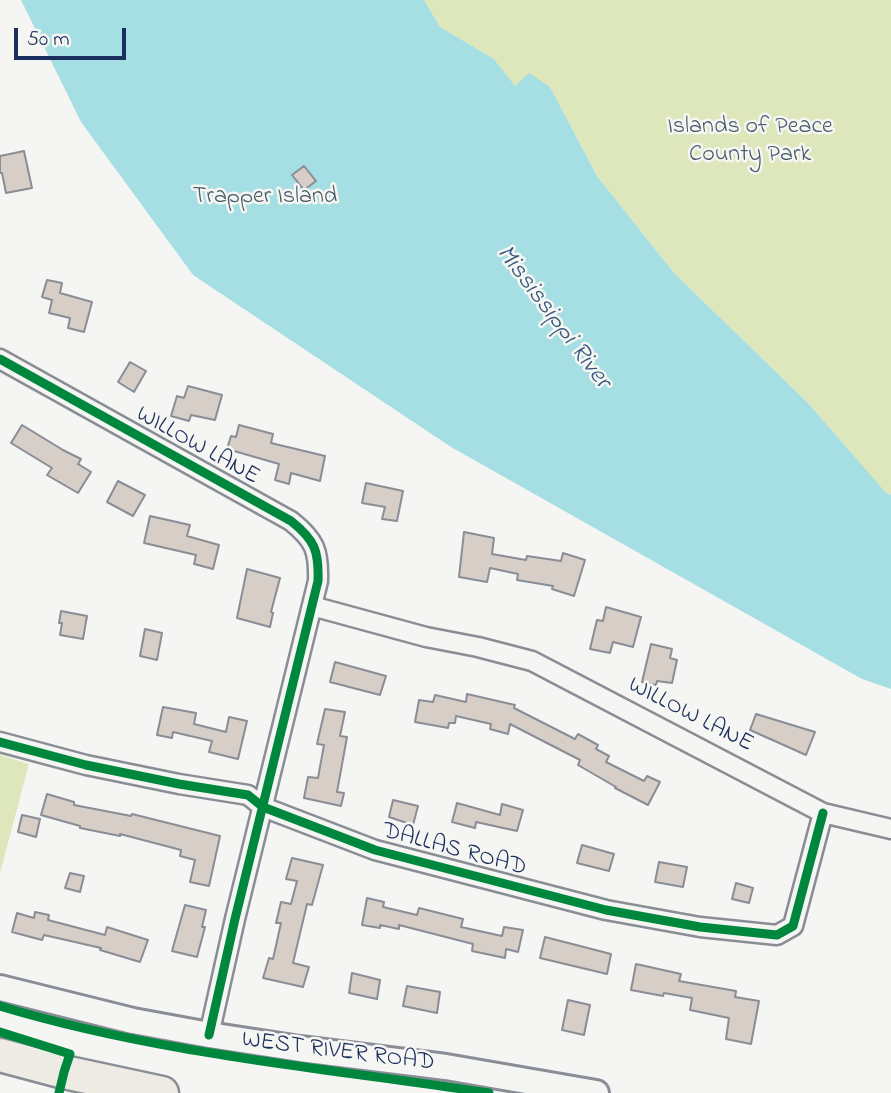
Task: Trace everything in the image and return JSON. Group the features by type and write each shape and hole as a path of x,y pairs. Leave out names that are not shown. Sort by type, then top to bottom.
{"highway":[{"path":"0,1055 97,1086 162,1093"}],"street":[{"name":"WILLOW LANE","path":"0,359 291,521 305,532 315,547 318,565 318,581 312,606 426,637 532,661 823,813 891,829"},
{"path":"209,1035 312,606"},
{"name":"DALLAS ROAD","path":"0,742 86,765 179,784 248,794 263,807 375,850 606,910 700,927 777,935 793,926 823,813"},
{"name":"WEST RIVER ROAD","path":"0,988 107,1015 209,1035 446,1067 596,1093"}],"green space":[{"name":"Islands of Peace County Park","path":"424,0 891,0 891,495 886,494 808,403 674,273 597,176 550,87 515,87 494,59 440,27"},
{"path":"0,755 29,764 0,873"}],"water":[{"name":"Mississippi River","path":"21,0 424,0 440,27 494,59 515,86 529,73 550,87 597,176 674,273 808,403 886,493 891,495 891,689 862,679 451,447 193,275 81,122"}],"building":[{"path":"24,151 32,188 6,193 0,173 0,156"},
{"path":"304,166 316,181 304,190 292,175"},
{"path":"47,280 62,283 60,293 92,302 84,332 68,328 70,318 49,313 52,300 42,297"},
{"path":"130,362 146,371 134,392 118,382"},
{"path":"188,386 222,395 215,420 191,415 189,421 171,416 177,396 184,398"},
{"path":"22,425 81,459 78,464 91,472 78,493 47,475 52,468 11,443"},
{"path":"239,425 273,434 271,443 325,456 320,481 291,473 289,484 275,480 279,464 227,449 231,436 236,437"},
{"path":"118,481 145,495 133,516 107,502"},
{"path":"366,483 403,491 397,521 382,519 385,507 362,503"},
{"path":"150,516 190,525 187,536 219,545 213,569 194,564 196,555 144,543"},
{"path":"464,532 494,538 492,554 526,560 527,556 561,561 563,553 585,560 574,596 552,589 553,586 517,580 518,574 490,568 487,582 459,577"},
{"path":"247,569 280,578 270,627 237,618"},
{"path":"606,607 641,617 633,647 613,642 610,653 590,649 597,620 603,621"},
{"path":"61,611 87,616 83,639 60,635"},
{"path":"145,629 162,633 157,660 140,656"},
{"path":"651,644 672,649 670,658 677,660 672,683 657,681 656,685 642,682"},
{"path":"335,662 386,676 380,695 330,682"},
{"path":"467,694 515,705 514,708 575,739 578,734 598,745 596,749 609,756 606,762 644,781 647,776 660,782 648,805 578,765 580,760 510,724 508,734 490,729 491,724 456,716 455,723 449,723 448,728 415,722 419,700 433,702 435,695 466,702"},
{"path":"163,707 196,713 194,724 226,732 229,717 247,721 238,759 209,752 212,741 173,732 172,738 157,735"},
{"path":"325,709 345,712 340,736 347,737 337,792 344,793 341,806 304,798 308,777 318,778 324,745 317,744"},
{"path":"756,714 815,732 806,755 750,730"},
{"path":"47,794 74,802 74,805 131,816 132,814 220,836 209,886 190,882 195,860 180,856 181,850 120,834 80,828 41,815"},
{"path":"393,800 418,806 413,825 389,817"},
{"path":"457,803 500,815 502,804 523,810 517,831 476,822 475,828 452,822"},
{"path":"22,815 40,819 36,837 18,832"},
{"path":"582,845 614,854 609,871 577,863"},
{"path":"292,858 323,865 312,905 307,904 293,963 309,967 303,987 263,978 269,958 273,959 281,923 276,923 281,902 291,904 297,881 286,879"},
{"path":"659,862 687,867 683,887 655,882"},
{"path":"70,873 84,876 80,892 65,888"},
{"path":"736,883 753,888 749,903 732,899"},
{"path":"367,898 384,902 383,907 417,915 419,908 463,919 461,927 502,936 504,927 523,930 518,952 506,949 505,958 472,951 473,944 399,925 399,929 362,925"},
{"path":"185,905 206,910 202,927 205,927 197,957 172,951"},
{"path":"35,912 49,915 48,920 105,935 107,927 148,940 140,962 100,950 101,948 44,935 42,940 12,932 17,913 34,918"},
{"path":"545,937 611,954 607,974 540,958"},
{"path":"636,964 681,974 679,981 736,991 735,997 759,1001 751,1044 726,1039 729,1018 690,1010 692,998 631,990"},
{"path":"352,973 380,980 377,999 349,993"},
{"path":"407,986 440,992 437,1013 403,1006"},
{"path":"568,1000 590,1005 584,1035 562,1030"}],"cycle path":[{"path":"0,359 291,521 314,547 318,562 318,581 209,1035"},
{"path":"0,742 86,765 248,795 263,807 375,850 606,910 700,927 777,935 793,926 823,813"},
{"path":"0,1006 181,1048 489,1093"},
{"path":"0,1032 70,1054 59,1093"}],"park label":[{"name":"Trapper Island","path":"265,198"}]}
